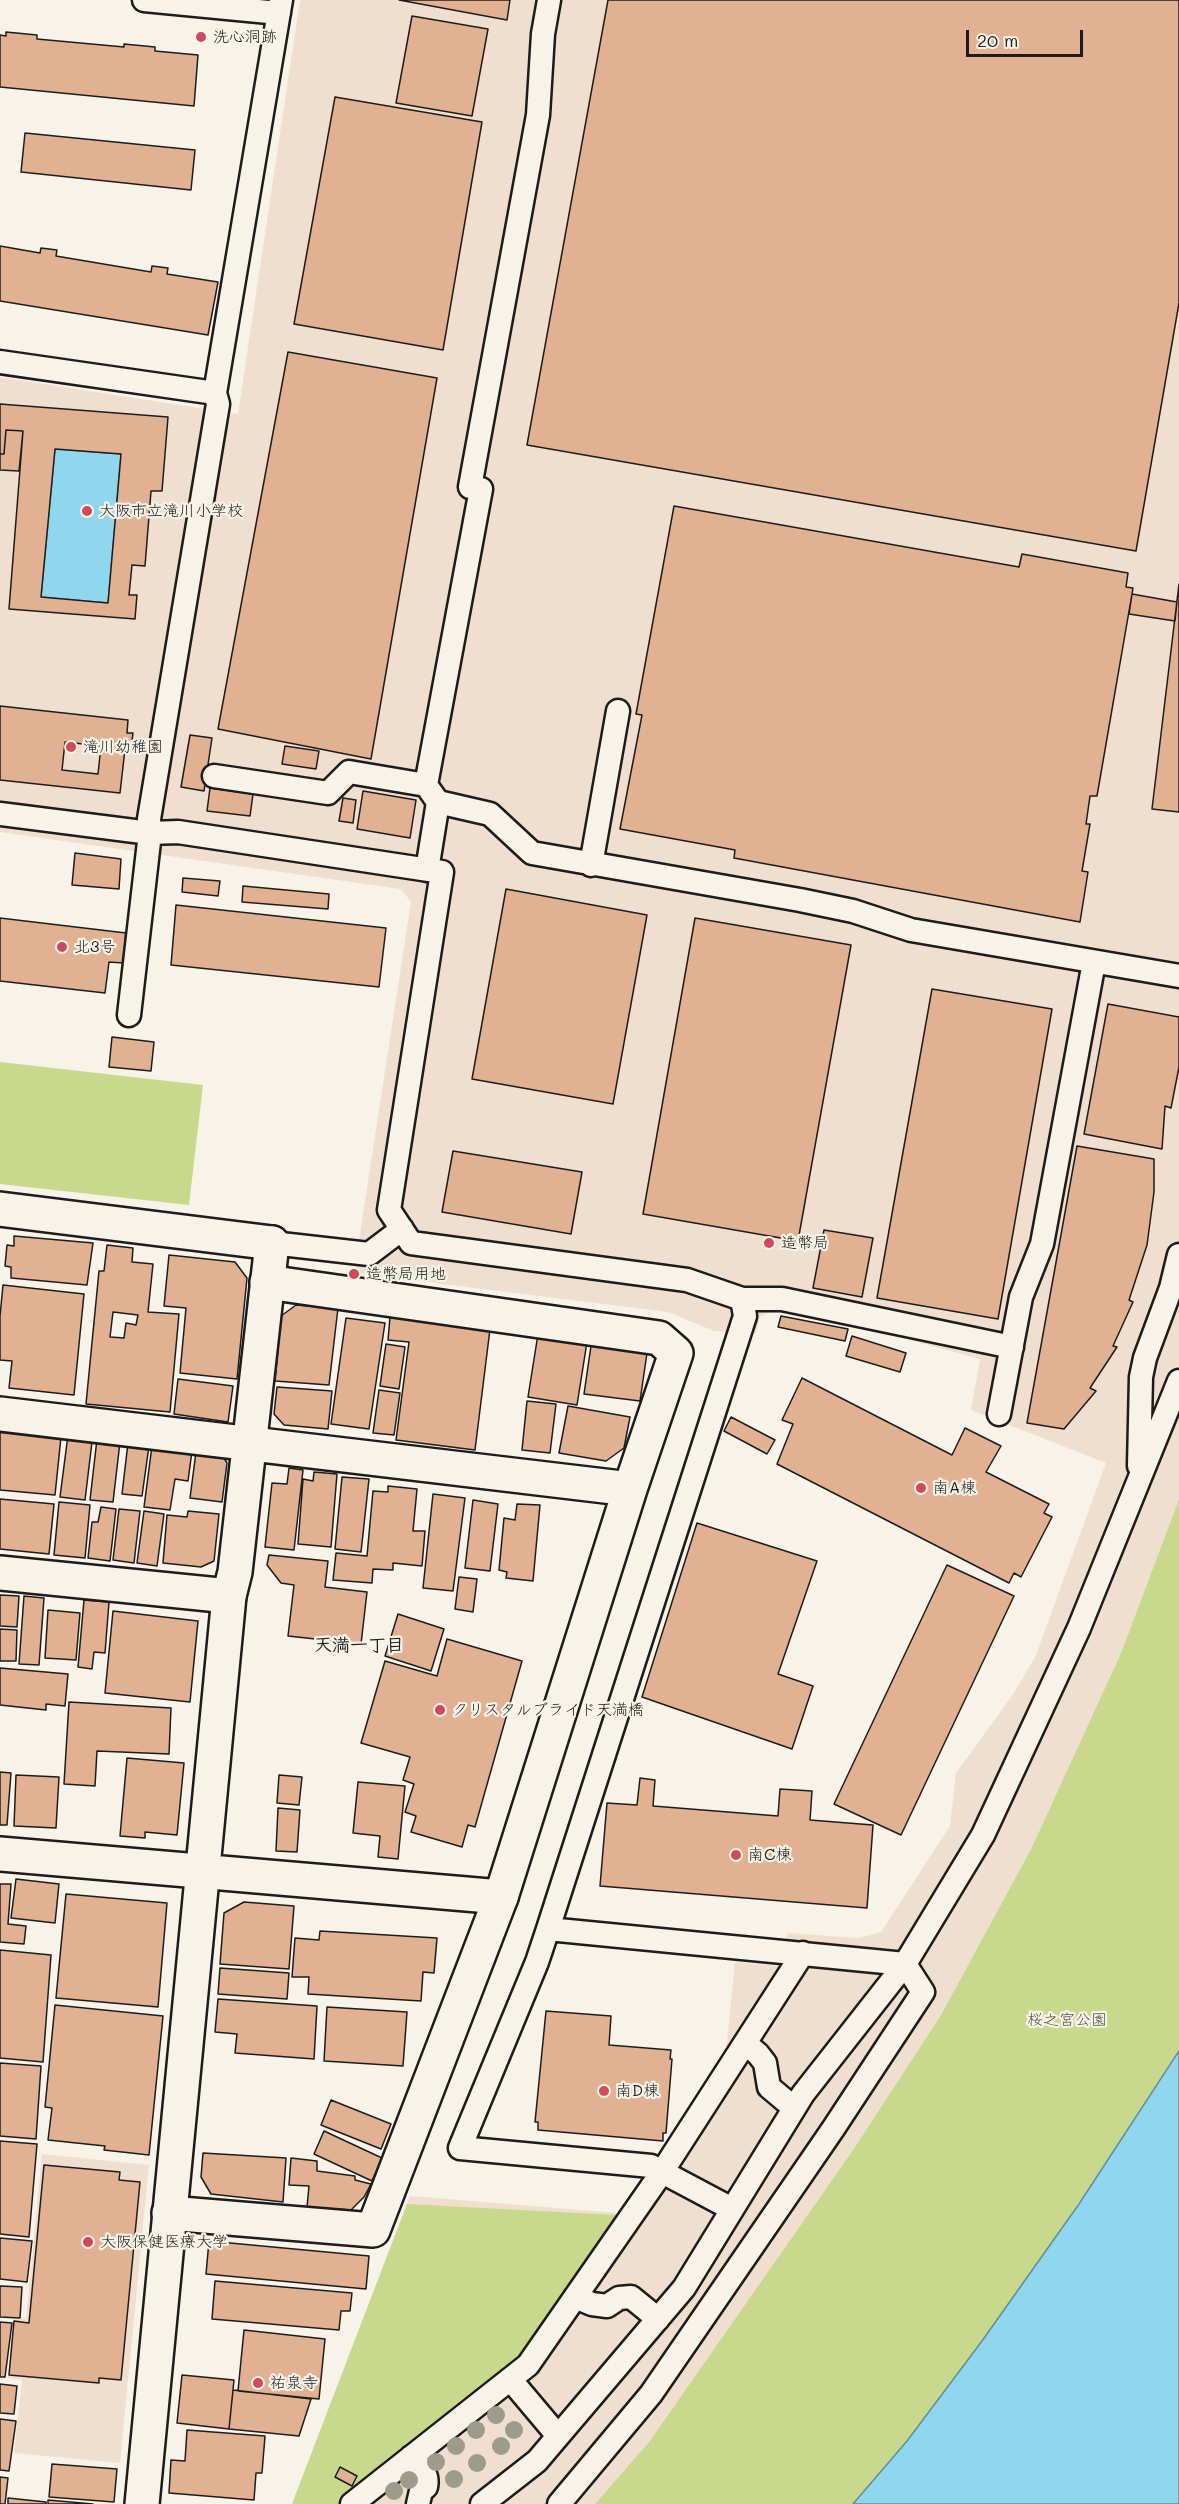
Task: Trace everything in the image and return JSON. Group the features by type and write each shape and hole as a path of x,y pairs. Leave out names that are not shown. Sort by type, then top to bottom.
{"street":[{"path":"0,1209 272,1244 235,1572 229,1596 142,2504"},
{"path":"169,2213 373,2230 501,1897 630,1489 676,1353 659,1338 267,1282"},
{"path":"0,1414 630,1489"},
{"path":"0,1573 229,1596"},
{"path":"0,1854 501,1897"}],"lane":[{"path":"129,1015 151,807 218,404 215,393 280,7 144,0"},
{"path":"427,870 432,793 481,489 470,487 537,115 543,34 549,0"},
{"path":"0,362 215,393"},
{"path":"591,865 618,711"},
{"path":"214,776 328,793 349,772 432,793 490,814 532,853 800,900 853,911 911,930 1179,976"},
{"path":"0,814 150,833 178,832 442,872 389,1210 411,1243 687,1280 742,1299 782,1299 1012,1347"},
{"path":"999,1414 1021,1298 1042,1244 1094,962"},
{"path":"272,1244 369,1254 402,1229"},
{"path":"1138,1483 1141,1377 1145,1358 1171,1288 1179,1255"},
{"path":"732,2209 651,2166 460,2148 537,1962 548,1929 745,1316 742,1299"},
{"path":"482,2504 537,2461 684,2288 794,2108 905,1964 983,1835 1079,1628 1179,1381"},
{"path":"548,1929 905,1964"},
{"path":"352,2504 528,2365 662,2172 803,1953"},
{"path":"559,2504 651,2394 923,1992 905,1964"},
{"path":"745,2043 765,2063 769,2087 794,2108"},
{"path":"703,2258 732,2277"},
{"path":"574,2297 592,2304 607,2306 619,2298 631,2296 658,2319"},
{"path":"510,2379 558,2436"},
{"path":"411,2457 425,2471 426,2476 426,2487 421,2491 418,2504"}],"shaded area":[{"name":"造幣局","path":"300,0 1179,0 1179,1499 1121,1653 1031,1849 941,2015 853,2150 649,2442 595,2504 292,2504 410,2196 618,2213 726,2052 735,1962 778,1966 788,1933 858,1938 881,1932 950,1826 956,1773 1014,1693 1036,1655 1106,1463 971,1410 980,1359 910,1340 775,1310 760,1317 756,1333 714,1331 668,1312 354,1273 411,902 401,889 0,832 0,377 238,414"},
{"name":"大阪保健医療大学","path":"42,2154 149,2165 120,2463 14,2453 22,2380 8,2378 14,2319 26,2319"}],"green space":[{"path":"0,1062 203,1085 189,1205 0,1184"},
{"name":"桜之宮公園","path":"1179,1499 1179,2051 1167,2072 1009,2303 902,2447 853,2504 595,2504 649,2442 853,2150 941,2015 1031,1849 1121,1653"},
{"path":"407,2204 617,2215 519,2359 339,2504 292,2504"}],"water":[{"path":"55,449 121,454 108,603 41,597"},
{"path":"1179,2051 1179,2504 853,2504 907,2441 982,2341 1079,2204"}],"building":[{"path":"399,0 510,0 507,20"},
{"path":"608,0 1179,0 1179,303 1136,551 527,445"},
{"path":"412,16 488,29 472,116 396,103"},
{"path":"6,32 37,35 37,39 124,47 124,44 155,47 155,51 198,55 194,106 0,87 0,35 6,36"},
{"path":"335,97 482,122 443,350 294,324"},
{"path":"25,133 195,150 191,190 21,172"},
{"path":"0,246 40,253 41,248 57,250 56,256 151,272 152,266 168,268 167,274 218,282 208,335 0,301"},
{"path":"288,352 437,378 371,759 218,729"},
{"path":"0,404 168,417 162,491 151,491 145,566 132,565 129,595 137,595 135,619 9,609 23,431 6,430 4,454 0,454","holes":["55,449 121,454 108,603 41,597"]},
{"path":"6,430 23,431 19,471 0,470 0,454 4,454"},
{"path":"674,506 1019,567 1022,554 1128,573 1126,587 1133,588 1132,594 1097,796 1090,796 1086,824 1090,824 1082,871 1088,872 1080,922 734,858 735,850 620,829 642,715 636,714"},
{"path":"1179,584 1179,812 1152,809"},
{"path":"1132,594 1177,602 1175,621 1129,614"},
{"path":"0,706 128,720 127,733 133,733 131,749 125,749 120,793 0,780","holes":["65,742 101,746 98,774 62,770"]},
{"path":"190,735 212,738 204,791 181,787"},
{"path":"285,746 319,751 316,769 282,764"},
{"path":"210,788 253,794 250,816 207,811"},
{"path":"363,791 416,800 410,838 357,829"},
{"path":"343,798 356,800 353,823 339,821"},
{"path":"75,853 121,859 119,889 72,885"},
{"path":"183,878 220,881 218,896 182,892"},
{"path":"243,886 329,894 328,909 242,902"},
{"path":"506,889 647,915 613,1104 472,1079"},
{"path":"176,905 386,928 379,987 171,965"},
{"name":"北3号","path":"0,918 126,933 123,963 109,962 105,993 0,981"},
{"path":"695,918 851,945 798,1241 643,1214"},
{"path":"932,989 1052,1009 998,1319 877,1298"},
{"path":"1108,1004 1179,1017 1179,1067 1171,1108 1165,1106 1162,1149 1084,1134"},
{"path":"112,1037 154,1042 151,1071 109,1067"},
{"path":"1077,1146 1154,1159 1154,1192 1147,1245 1129,1300 1133,1302 1113,1346 1117,1347 1090,1388 1096,1391 1064,1429 1027,1423"},
{"path":"453,1151 582,1172 571,1234 442,1212"},
{"path":"824,1230 873,1238 862,1297 813,1288"},
{"path":"14,1236 93,1243 87,1285 11,1278 11,1267 5,1266 7,1245 14,1246"},
{"path":"107,1245 133,1248 132,1262 153,1264 148,1312 179,1314 170,1412 86,1404 99,1271 104,1271","holes":["113,1312 138,1315 136,1325 126,1323 124,1338 110,1337"]},
{"path":"169,1255 235,1262 247,1278 237,1379 180,1373 186,1308 164,1306"},
{"path":"3,1285 84,1294 74,1395 9,1388 12,1361 0,1360"},
{"path":"296,1305 338,1308 329,1385 275,1381 281,1316"},
{"path":"781,1316 848,1329 845,1341 778,1327"},
{"path":"390,1317 490,1329 475,1450 396,1440 409,1342 388,1340"},
{"path":"346,1318 385,1323 369,1429 331,1424"},
{"path":"538,1334 587,1342 577,1405 528,1397"},
{"path":"852,1336 906,1353 900,1372 846,1356"},
{"path":"386,1344 405,1347 399,1389 380,1386"},
{"path":"591,1346 647,1353 640,1401 584,1394"},
{"name":"南A棟","path":"802,1378 952,1455 965,1428 1001,1446 986,1472 1049,1504 1044,1513 1052,1517 1021,1577 1014,1573 1009,1583 777,1464 793,1424 782,1420"},
{"path":"178,1379 233,1386 228,1422 174,1414"},
{"path":"277,1387 332,1391 328,1429 284,1425 274,1414"},
{"path":"379,1390 400,1393 394,1435 373,1433"},
{"path":"527,1401 556,1404 550,1453 522,1450"},
{"path":"568,1406 630,1417 624,1448 606,1461 559,1453"},
{"path":"731,1417 775,1440 767,1454 724,1431"},
{"path":"0,1431 61,1437 55,1495 0,1490"},
{"path":"68,1435 92,1442 85,1500 60,1497"},
{"path":"97,1439 120,1442 113,1502 90,1500"},
{"path":"128,1443 149,1446 142,1496 122,1494"},
{"path":"152,1446 192,1451 188,1481 175,1479 170,1510 144,1507"},
{"path":"196,1452 222,1455 227,1463 222,1502 190,1498"},
{"path":"289,1468 303,1470 294,1550 265,1547 272,1483 287,1484"},
{"path":"314,1472 337,1474 331,1547 298,1544 303,1479 313,1481"},
{"path":"342,1477 369,1479 361,1552 335,1549"},
{"path":"388,1486 417,1489 413,1531 425,1531 422,1566 393,1563 393,1570 373,1569 372,1583 333,1580 336,1553 367,1556 373,1491 388,1492"},
{"path":"433,1494 465,1498 453,1591 423,1588"},
{"path":"0,1499 54,1504 49,1554 0,1549"},
{"path":"473,1500 498,1504 490,1571 465,1568"},
{"path":"59,1502 90,1505 85,1558 54,1555"},
{"path":"517,1504 540,1505 533,1581 506,1578 507,1572 499,1570 504,1518 515,1520"},
{"path":"101,1507 116,1509 110,1561 88,1558 92,1522 98,1522"},
{"path":"119,1509 140,1511 134,1563 113,1560"},
{"path":"144,1511 164,1514 157,1566 137,1563"},
{"path":"188,1511 219,1514 214,1561 201,1567 163,1563 167,1515 187,1517"},
{"path":"697,1523 817,1561 778,1674 813,1686 792,1749 642,1697"},
{"path":"269,1555 328,1561 325,1587 367,1592 361,1644 288,1636 294,1585 281,1583 267,1565"},
{"path":"947,1565 1014,1596 901,1835 834,1804"},
{"path":"459,1577 477,1579 473,1612 455,1609"},
{"path":"0,1595 19,1596 17,1627 0,1626"},
{"path":"24,1596 44,1598 39,1665 19,1664"},
{"path":"84,1600 109,1602 105,1653 94,1652 92,1669 78,1667"},
{"path":"48,1610 80,1613 76,1660 45,1658"},
{"path":"113,1611 198,1621 190,1702 105,1693"},
{"path":"398,1614 444,1629 431,1671 385,1656"},
{"path":"0,1629 17,1630 16,1661 0,1661"},
{"name":"クリスタルブライド天満橋","path":"447,1639 522,1661 475,1827 468,1825 462,1847 411,1832 416,1816 405,1812 414,1784 403,1780 410,1757 361,1743 385,1661 437,1676"},
{"path":"0,1668 68,1674 65,1706 46,1704 46,1710 0,1705"},
{"path":"69,1702 171,1708 169,1754 97,1751 95,1786 64,1784"},
{"path":"127,1758 184,1763 177,1835 145,1832 145,1838 120,1836"},
{"path":"0,1772 11,1773 7,1825 0,1825"},
{"path":"16,1775 59,1777 56,1828 14,1826"},
{"path":"279,1775 302,1777 299,1805 277,1803"},
{"name":"南C棟","path":"640,1778 655,1780 653,1806 778,1816 780,1789 812,1791 810,1820 873,1825 867,1908 600,1886 607,1803 637,1805"},
{"path":"358,1782 405,1786 398,1859 378,1857 380,1836 353,1833"},
{"path":"278,1808 300,1810 297,1852 276,1851"},
{"path":"16,1879 59,1884 55,1923 11,1918"},
{"path":"0,1884 11,1884 8,1924 26,1926 24,1944 0,1942"},
{"path":"66,1894 167,1903 158,2007 56,1998"},
{"path":"244,1902 294,1906 289,1969 220,1964 224,1913"},
{"path":"320,1931 437,1938 434,1973 423,1972 421,2001 308,1994 309,1977 292,1977 295,1938 319,1940"},
{"path":"0,1950 51,1955 43,2062 0,2058"},
{"path":"220,1968 289,1973 287,1999 218,1994"},
{"path":"218,1999 317,2006 314,2059 235,2053 237,2034 215,2032"},
{"path":"55,2005 163,2016 149,2155 104,2150 105,2146 48,2140 52,2108 45,2107"},
{"path":"327,2007 407,2012 403,2066 324,2061"},
{"name":"南D棟","path":"546,2011 611,2016 609,2045 671,2050 666,2133 663,2133 663,2141 538,2130 538,2122 535,2122"},
{"path":"0,2063 41,2066 36,2139 0,2136"},
{"path":"331,2100 391,2124 381,2149 321,2125"},
{"path":"324,2131 382,2158 372,2181 314,2154"},
{"path":"0,2141 37,2144 29,2237 0,2234"},
{"path":"203,2153 286,2158 283,2202 211,2194 201,2177"},
{"path":"291,2158 317,2161 317,2171 355,2176 355,2180 371,2184 364,2197 351,2210 307,2207 309,2186 289,2185"},
{"name":"大阪保健医療大学","path":"44,2165 120,2172 119,2180 140,2182 121,2380 99,2378 99,2383 9,2375 14,2321 29,2323"},
{"path":"0,2238 32,2241 27,2282 0,2279"},
{"path":"209,2241 369,2256 366,2289 206,2274"},
{"path":"215,2281 352,2293 350,2311 341,2311 339,2330 212,2319"},
{"path":"0,2286 22,2287 20,2318 0,2317"},
{"path":"0,2322 12,2323 5,2377 0,2377"},
{"path":"244,2330 325,2339 319,2399 238,2391"},
{"path":"182,2375 234,2380 229,2429 177,2423"},
{"path":"0,2384 17,2386 14,2414 0,2413"},
{"path":"233,2390 311,2399 299,2436 229,2429"},
{"path":"0,2419 16,2421 9,2471 0,2470"},
{"path":"187,2430 265,2436 262,2473 256,2473 254,2500 169,2493 171,2460 185,2461"},
{"path":"52,2464 117,2469 114,2502 49,2497"},
{"path":"340,2467 357,2476 352,2486 335,2477"},
{"path":"0,2477 8,2478 5,2504 0,2504"},
{"path":"8,2498 46,2502 46,2504 8,2504"},
{"path":"48,2500 93,2504 48,2504"}],"place":[{"name":"洗心洞跡","path":"201,37"},
{"name":"大阪市立滝川小学校","path":"87,511"},
{"name":"滝川幼稚園","path":"71,747"},
{"name":"北3号","path":"62,947"},
{"name":"造幣局","path":"769,1243"},
{"name":"造幣局用地","path":"354,1274"},
{"name":"南A棟","path":"921,1488"},
{"name":"クリスタルブライド天満橋","path":"440,1710"},
{"name":"南C棟","path":"736,1855"},
{"name":"南D棟","path":"604,2091"},
{"name":"大阪保健医療大学","path":"88,2242"},
{"name":"祐泉寺","path":"258,2383"}],"district":[{"name":"天満一丁目","path":"359,1645"}]}
